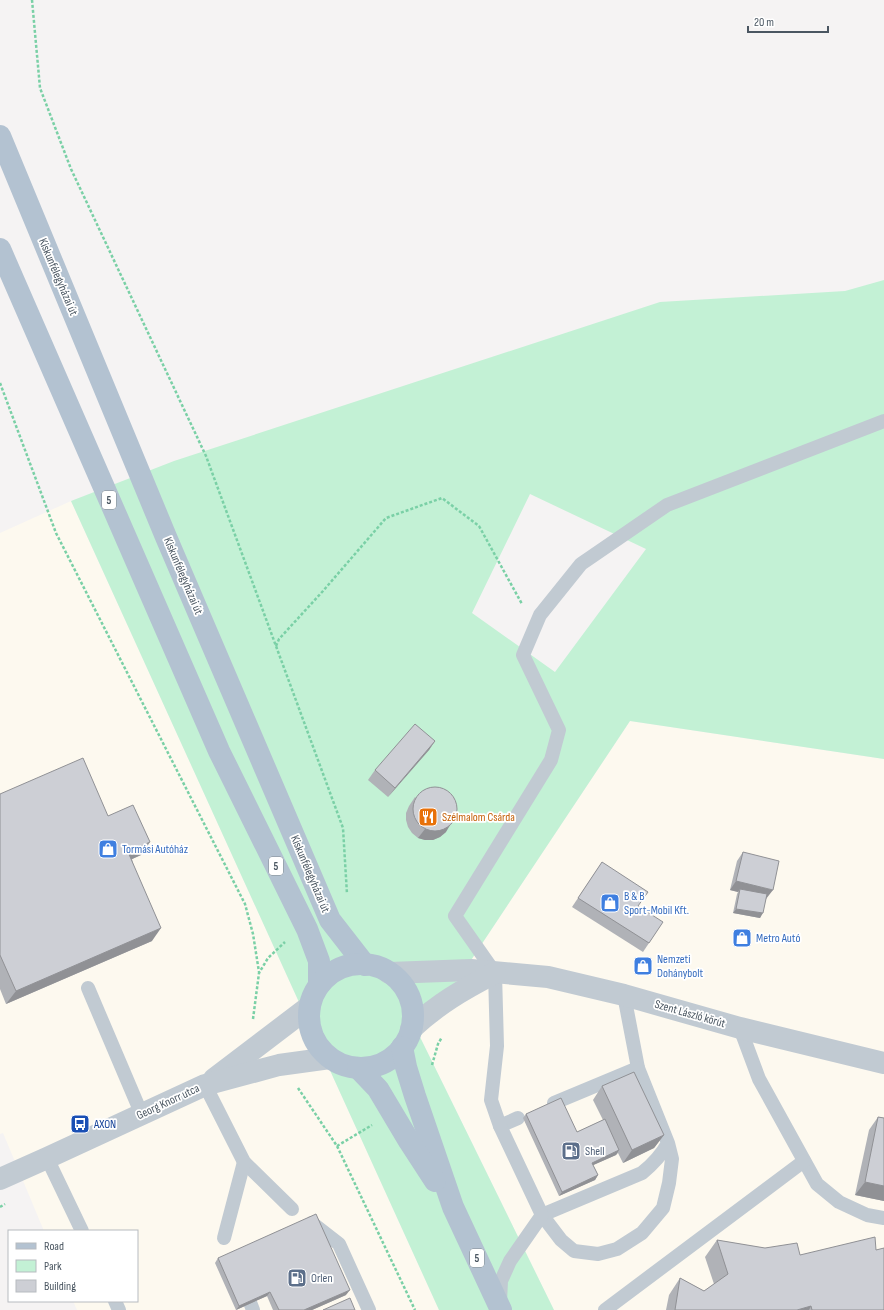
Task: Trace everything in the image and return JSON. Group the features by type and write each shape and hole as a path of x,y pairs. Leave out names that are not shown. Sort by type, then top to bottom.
{"main road":[{"name":"Kiskunfélegyházai út","path":"0,136 166,537 330,920 365,965"},
{"name":"Kiskunfélegyházai út","path":"0,249 219,751 307,929 319,961 319,985"},
{"name":"5","path":"406,1038 393,1056 383,1063 371,1067 358,1068 343,1065 330,1058 319,1047 312,1034 309,1020 310,1006 315,991 328,975 339,969 352,965 377,967 397,979 404,988 412,1008 412,1019 406,1038 406,1068 453,1206 500,1309"},
{"name":"5","path":"358,1068 378,1090 409,1141 453,1206"}],"street":[{"name":"Szent László körút","path":"389,973 471,970 548,977 740,1028 884,1063"},
{"path":"406,1038 429,1012 449,998 495,973"},
{"name":"Georg Knorr utca","path":"205,1085 310,1006"},
{"name":"Georg Knorr utca","path":"0,1178 48,1158 205,1085 279,1065 330,1058"}],"lane":[{"path":"624,996 638,1068 668,1143 672,1160 669,1183 662,1208 642,1233 617,1249 598,1254 574,1251 561,1240 542,1216 500,1126 491,1100 497,1046 495,973 455,916 551,760 559,730 523,655 540,615 581,564 667,505 884,421"},
{"path":"88,988 142,1114"},
{"path":"740,1028 759,1079 817,1184 839,1202 867,1215 884,1218"},
{"path":"554,1103 638,1068"},
{"path":"205,1085 244,1162 292,1208"},
{"path":"500,1126 518,1118"},
{"path":"500,1309 501,1281 510,1261 542,1216 642,1173 662,1154 668,1143"},
{"path":"48,1158 82,1230"},
{"path":"605,1310 804,1161"},
{"path":"224,1238 244,1162"},
{"path":"312,1223 339,1244 369,1310"},
{"path":"246,1292 253,1310"}],"path":[{"path":"32,0 40,88 71,169 206,456 343,828 348,894 344,906 330,920"},
{"path":"0,383 56,533 245,904 253,934 259,973 252,1025 261,1043"},
{"path":"276,646 279,639 386,518 442,498 479,526 534,627"},
{"path":"259,973 268,958 290,937 307,929"},
{"path":"279,1065 292,1080 337,1146 415,1310"}],"shaded area":[{"path":"71,501 439,1310 77,1310 73,1302 138,1302 138,1230 44,1230 3,1133 0,1134 0,533"},
{"path":"630,721 884,759 884,1310 554,1310 420,1037"}],"green space":[{"path":"884,280 884,759 630,721 420,1037 554,1310 439,1310 71,501 174,461 660,302 845,291","holes":["530,494 646,549 555,672 472,613"]}],"building":[{"path":"415,724 435,741 395,788 375,770"},
{"path":"83,758 108,816 133,805 150,842 128,852 161,928 16,991 0,955 0,794"},
{"path":"431,787 439,787 451,793 457,805 457,813 451,825 439,831 431,831 419,825 413,813 413,805 419,793"},
{"path":"743,852 779,861 773,890 736,881"},
{"path":"602,862 648,892 638,906 663,922 649,943 578,898"},
{"path":"740,889 767,894 763,913 736,909"},
{"path":"634,1072 664,1135 632,1150 602,1086"},
{"path":"561,1098 577,1132 605,1119 619,1150 592,1163 598,1175 562,1192 526,1114"},
{"path":"878,1117 884,1118 884,1186 865,1182"},
{"path":"316,1214 350,1290 304,1310 279,1310 270,1292 239,1306 218,1258"},
{"path":"875,1237 876,1250 884,1248 884,1310 812,1310 811,1306 797,1310 675,1310 680,1278 704,1291 728,1274 717,1240 765,1248 797,1243 800,1255"},
{"path":"350,1298 355,1310 323,1310"}],"place":[{"name":"Szélmalom Csárda","path":"428,817"},
{"name":"Tormási Autóház","path":"108,849"},
{"name":"B & B Sport-Mobil Kft.","path":"610,903"},
{"name":"Metro Autó","path":"742,938"},
{"name":"Nemzeti Dohánybolt","path":"643,966"},
{"name":"AXON","path":"80,1124"},
{"name":"Shell","path":"571,1151"},
{"name":"Orlen","path":"297,1278"}]}
